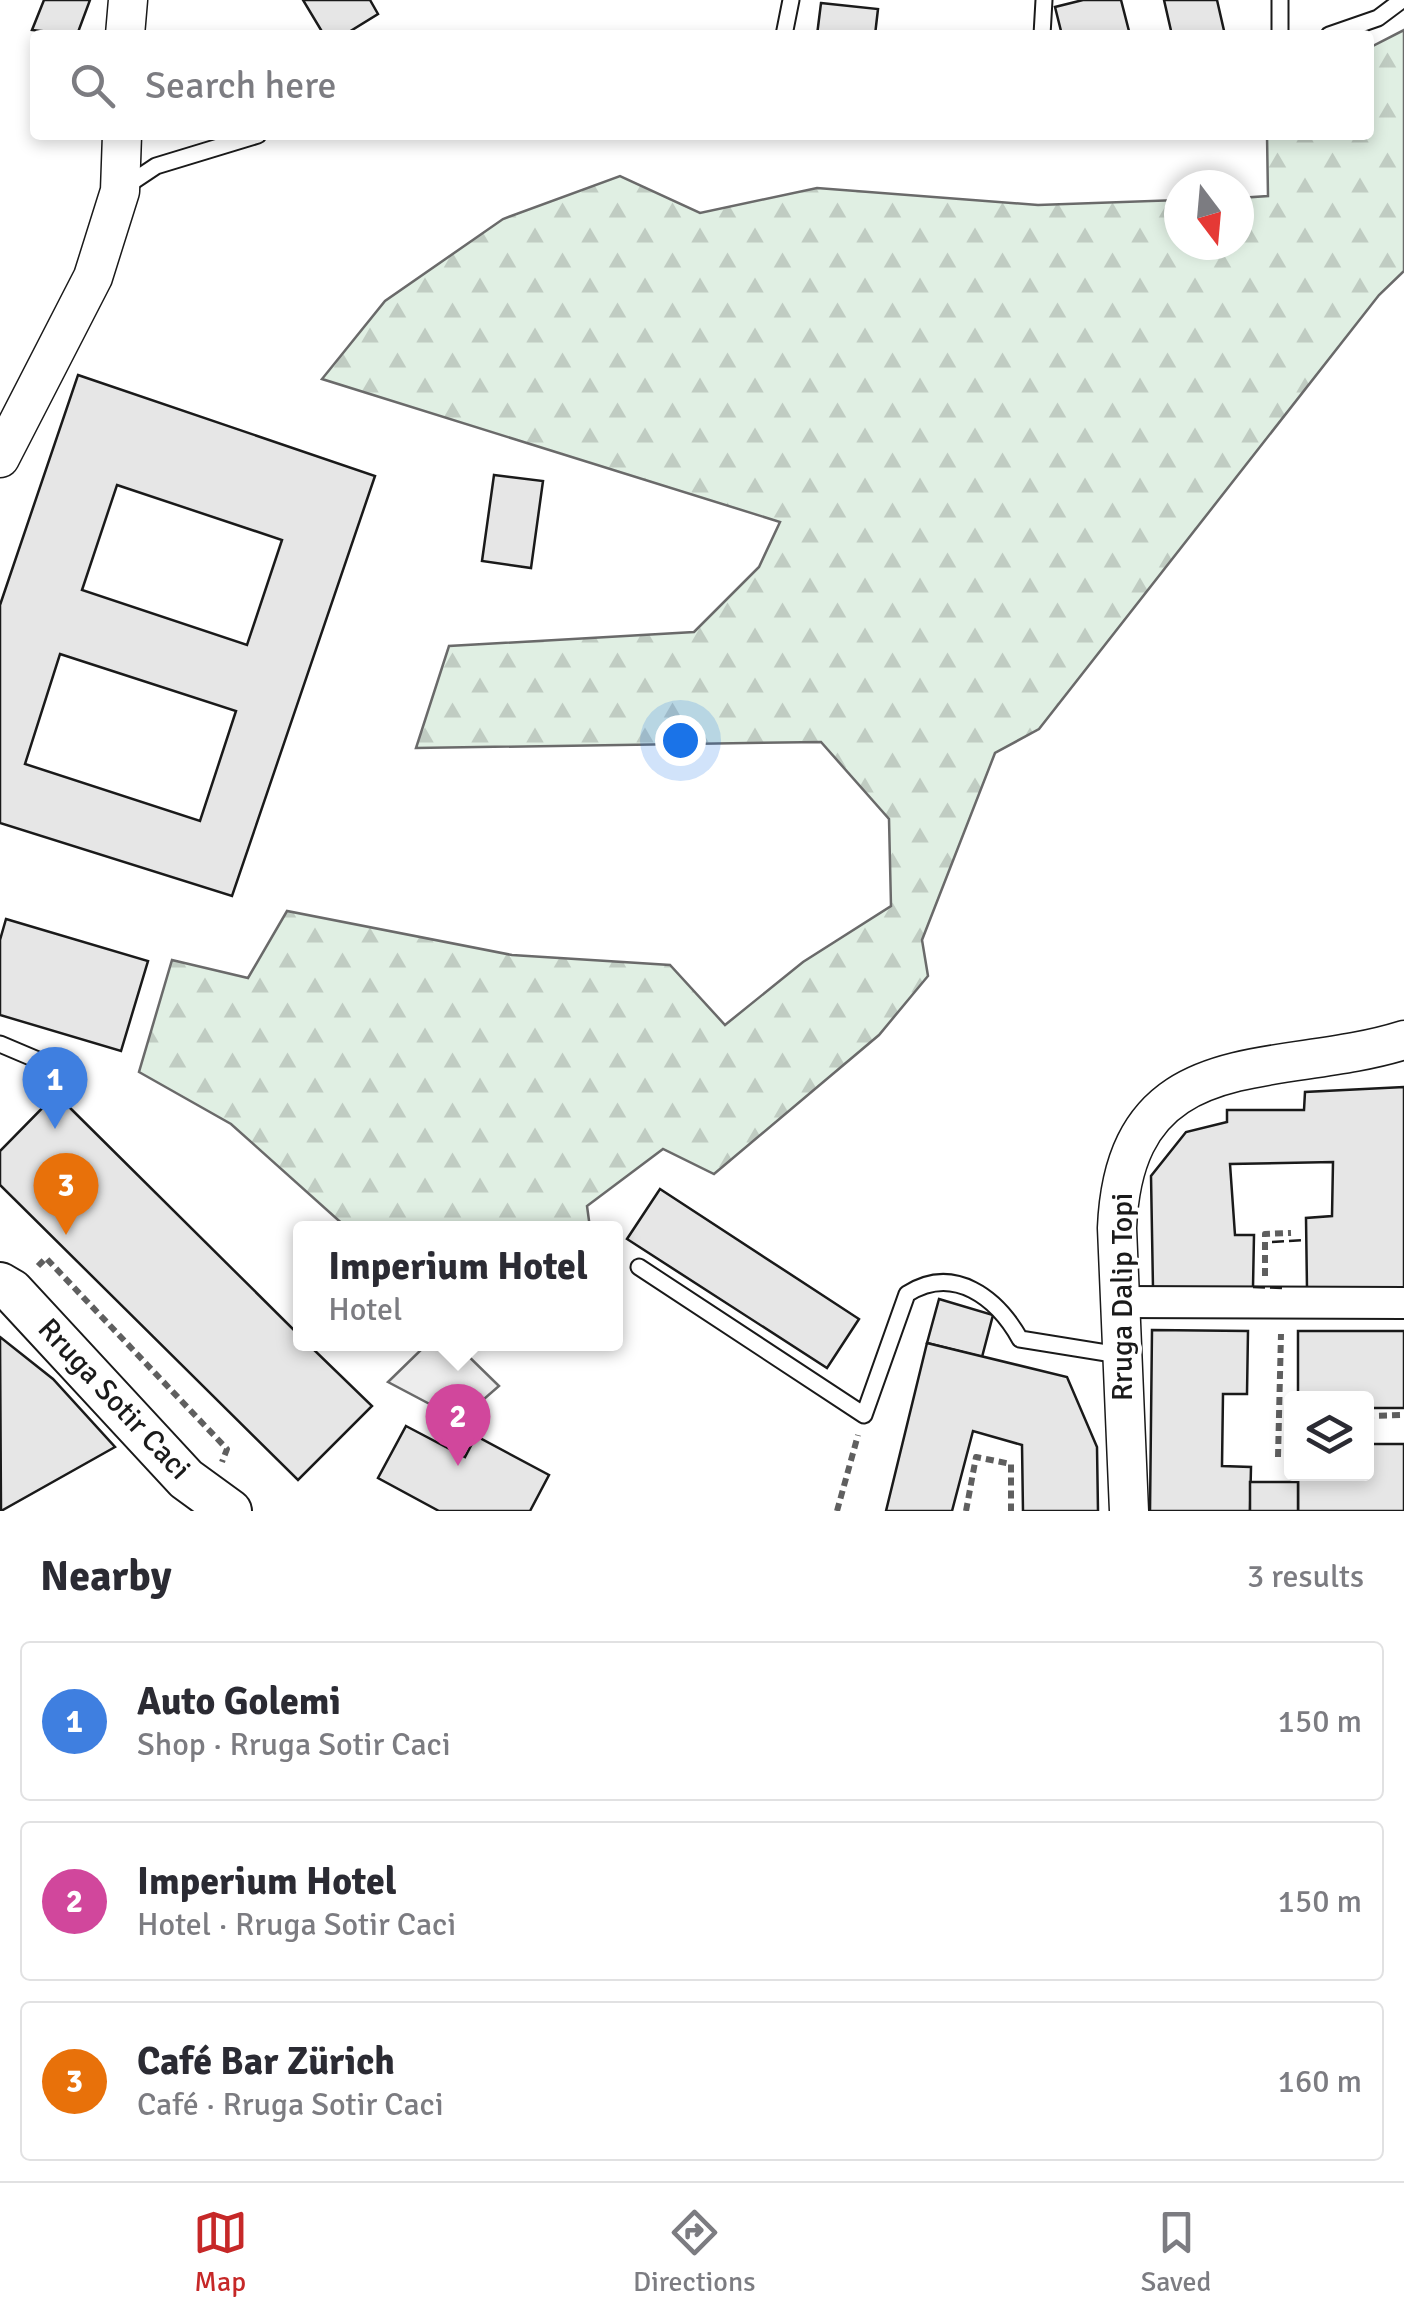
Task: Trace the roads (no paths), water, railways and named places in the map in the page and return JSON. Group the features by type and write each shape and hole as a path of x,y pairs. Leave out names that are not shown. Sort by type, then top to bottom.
{"main road":[{"name":"Rruga Sotir Caci","path":"6,1288 186,1479 220,1504"}],"street":[{"path":"126,30 128,0"},
{"path":"0,458 93,276 120,190 122,140"},
{"name":"Rruga Dalip Topi","path":"1128,1511 1117,1302 1118,1206 1126,1164 1153,1120 1175,1099 1201,1083 1258,1064 1372,1049 1404,1040"},
{"path":"1117,1302 1404,1303"}],"lane":[{"path":"785,30 791,0"},
{"path":"1042,30 1044,0"},
{"path":"1280,0 1280,30"},
{"path":"1344,30 1378,18 1402,0"},
{"path":"120,190 156,166 242,140"},
{"path":"0,1044 59,1070"},
{"path":"639,1267 864,1415 907,1294 923,1283 945,1280 1002,1307 1020,1339 1119,1354"}],"place":[{"name":"Auto Golemi","path":"55,1129"},
{"name":"Café Bar Zürich","path":"66,1235"},
{"name":"Imperium Hotel","path":"458,1466"}]}
